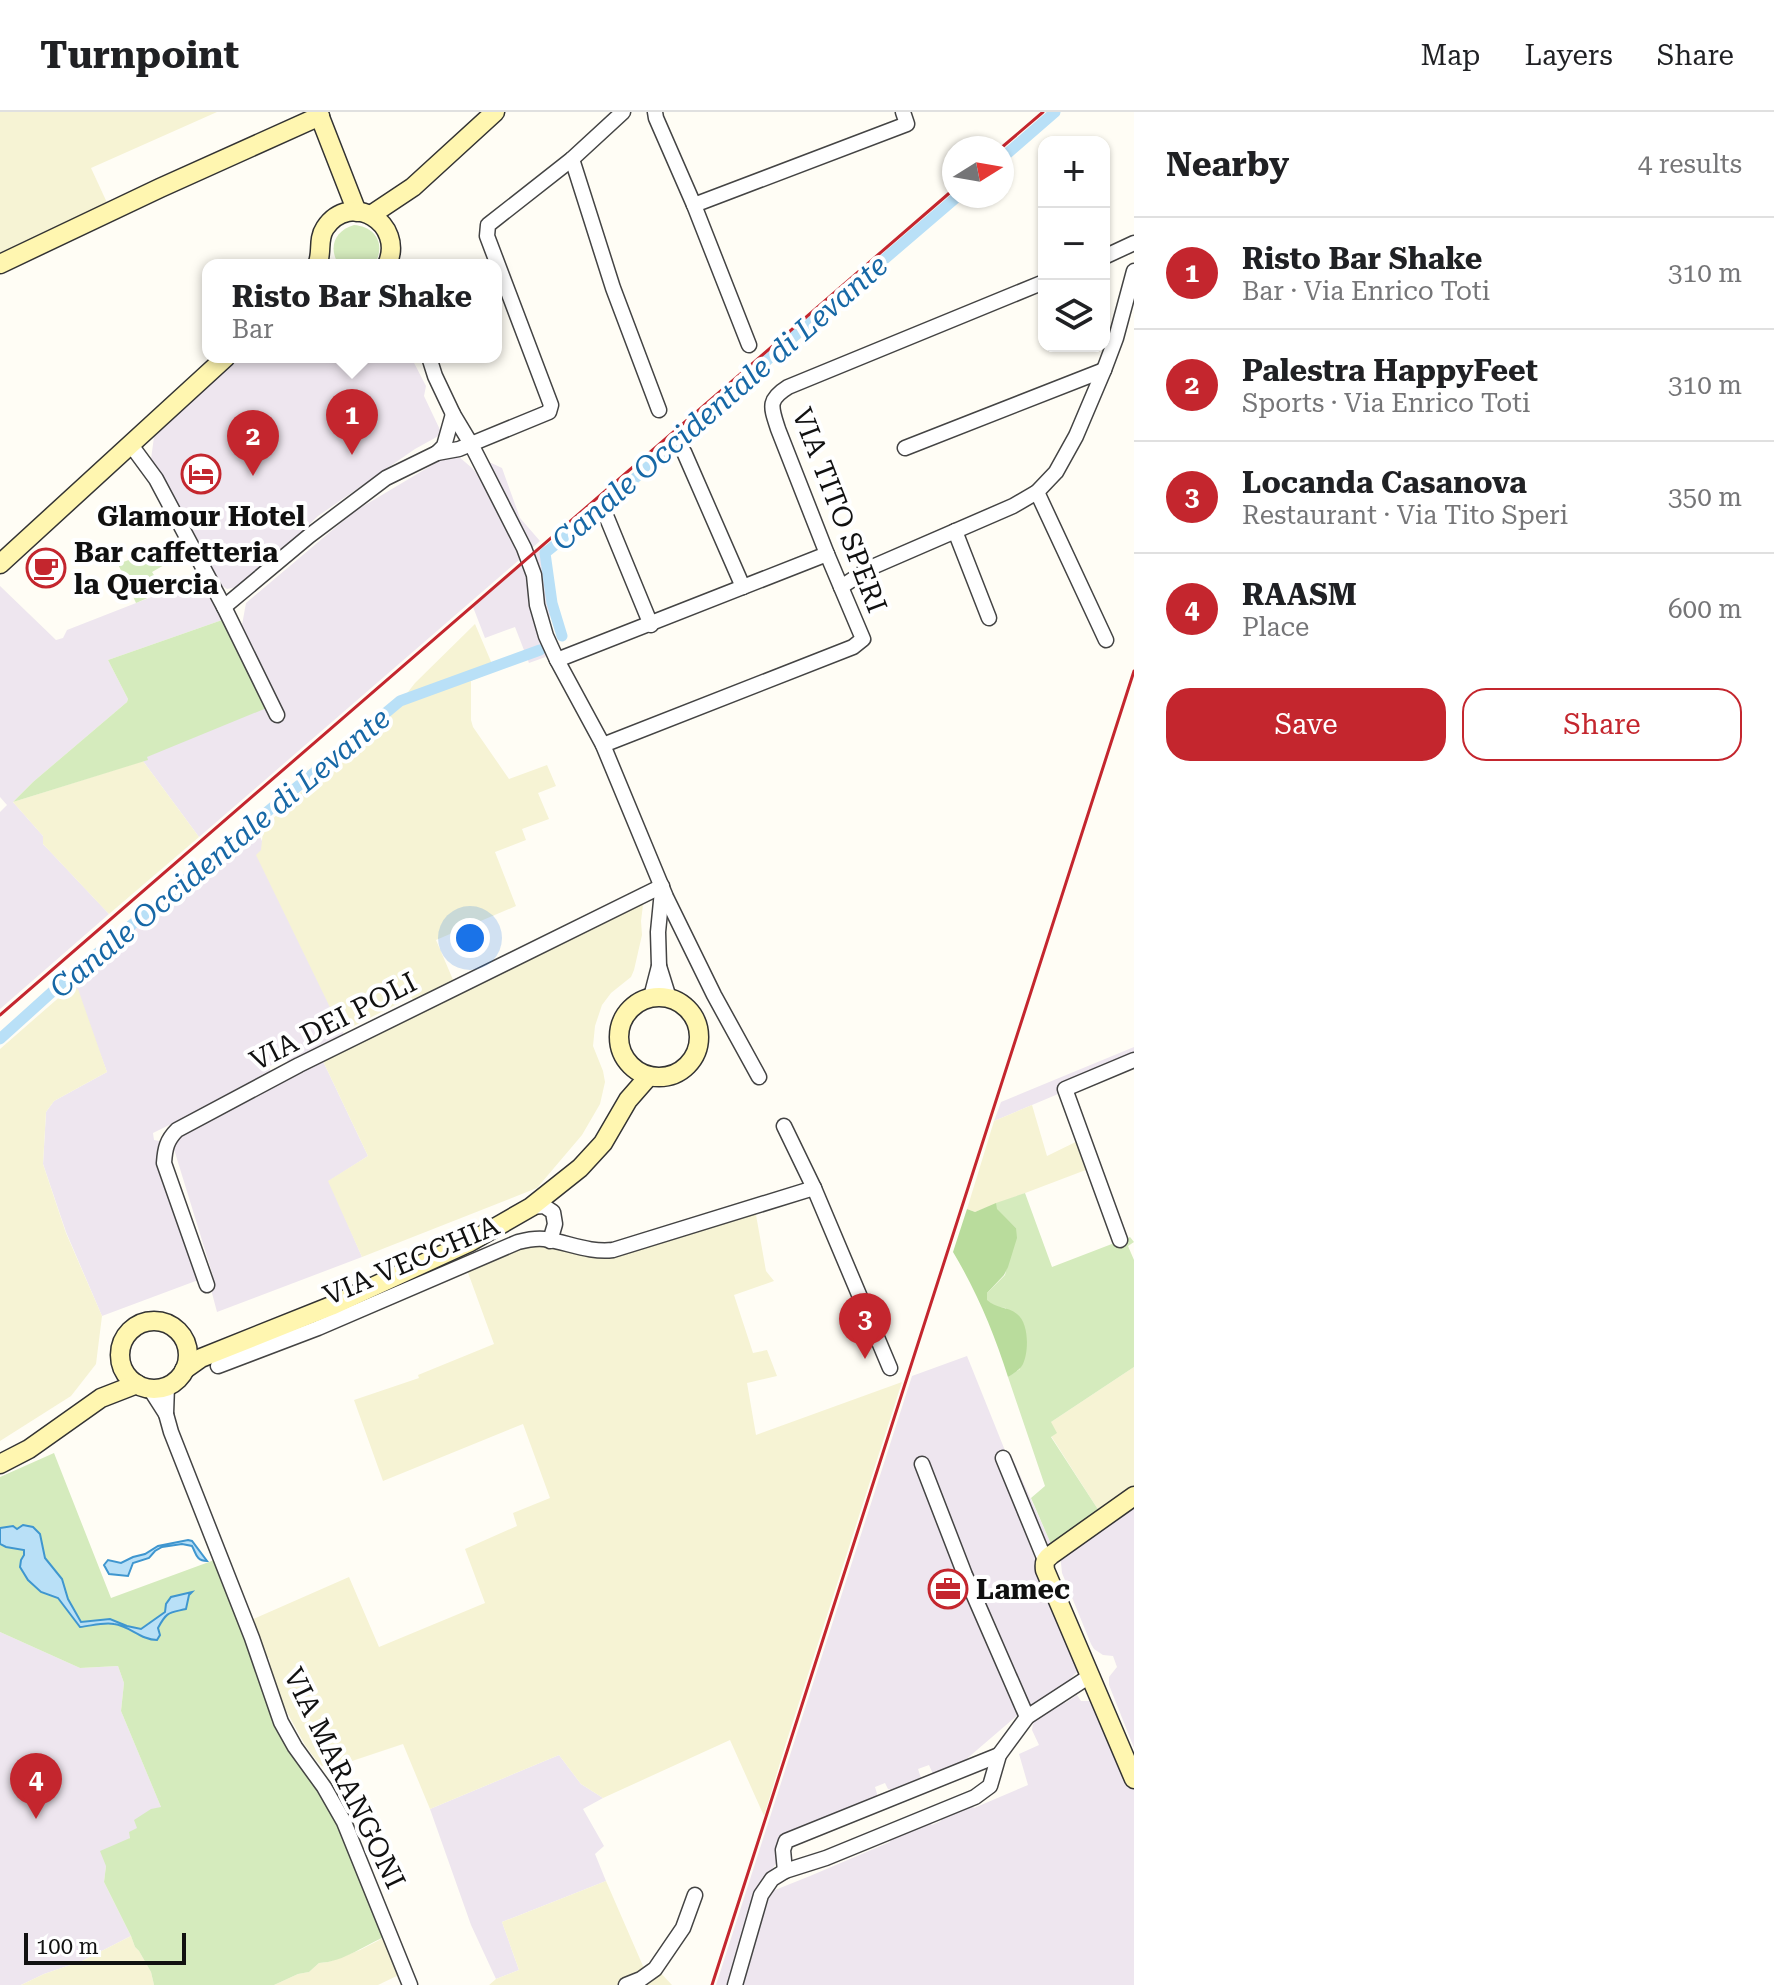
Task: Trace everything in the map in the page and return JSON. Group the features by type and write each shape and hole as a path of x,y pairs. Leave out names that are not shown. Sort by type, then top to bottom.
{"main road":[{"path":"320,259 320,237 332,220 342,214 376,214 413,187 495,112"},
{"path":"0,264 319,114 342,172 364,214 379,221 387,230 391,246 389,259"},
{"path":"332,220 341,193 342,172"},
{"path":"387,230 413,187"},
{"path":"0,564 220,363"},
{"path":"660,997 681,1003 693,1015 698,1029 698,1047 694,1057 679,1072 659,1077 641,1072 626,1060 620,1050 619,1027 624,1016 641,1001 660,997"},
{"path":"101,1398 174,1382 201,1358 214,1360 470,1242 531,1207 580,1168 603,1143 641,1072"},
{"path":"0,1464 29,1449 101,1398 116,1376 122,1343 141,1323 151,1321 169,1325 214,1360"},
{"path":"182,1338 187,1354 184,1370"},
{"path":"120,1362 124,1371 151,1386"},
{"path":"1134,1496 1045,1560 1045,1570 1134,1779"}],"street":[{"path":"496,259 487,236 488,225 572,159 623,112"},
{"path":"694,205 907,124 903,112"},
{"path":"659,114 749,345"},
{"path":"572,159 613,288 659,410"},
{"path":"1110,254 1134,243"},
{"path":"841,587 870,568 1013,506 1037,492 1056,472 1076,436 1104,370 1134,271"},
{"path":"224,607 309,536 386,478 437,453 459,449 549,412 551,408 502,276"},
{"name":"VIA TITO SPERI","path":"603,745 853,647 863,639 778,429 772,400 788,387 1038,284"},
{"path":"425,363 435,376"},
{"path":"431,363 453,414 518,535 537,583 537,605 557,660 603,745 662,886 714,995 759,1077"},
{"path":"905,448 1104,370"},
{"path":"437,453 444,446 453,414"},
{"path":"131,445 153,473 277,715"},
{"path":"684,452 743,587"},
{"path":"1037,492 1106,640"},
{"path":"607,518 651,625"},
{"path":"955,531 989,618"},
{"path":"557,660 827,554"},
{"path":"660,997 658,932 662,886"},
{"name":"VIA DEI POLI","path":"207,1285 164,1163 169,1137 299,1065 662,886"},
{"path":"1120,1240 1065,1089 1134,1060"},
{"path":"784,1126 814,1188 890,1368"},
{"path":"550,1241 555,1224 555,1195 560,1185"},
{"name":"VIA VECCHIA","path":"214,1360 318,1328 518,1242 542,1239 590,1250 613,1250 814,1188"},
{"path":"531,1207 544,1206 553,1212"},
{"name":"VIA MARANGONI","path":"151,1386 166,1414 281,1722 344,1822 410,1985"},
{"path":"1003,1458 1045,1560"},
{"path":"922,1464 965,1575 1027,1717"},
{"path":"735,1985 761,1895 772,1879 785,1871 826,1858 975,1797 990,1786 999,1755 1027,1717 1090,1676"},
{"path":"785,1871 783,1850 786,1841 999,1755"},
{"path":"626,1985 655,1969 683,1928 695,1895"}],"shaded area":[{"path":"0,112 217,112 91,168 109,207 0,259"},
{"path":"233,363 414,363 426,386 424,396 442,434 318,516 246,585 227,589 218,583 151,459 154,437"},
{"path":"449,455 458,456 489,488 526,554 199,837 143,761 147,760 242,625 246,603 355,511"},
{"path":"487,461 502,468 520,518 540,541 531,549 517,528 520,523"},
{"path":"544,546 549,555 550,620 554,643 551,655 529,663 515,627 485,638 473,607"},
{"path":"200,578 225,619 108,660 127,702 13,802 43,836 43,844 109,914 0,1009 0,812 7,805 0,797 0,586 56,640 63,638 67,630"},
{"path":"475,624 495,671 471,681 473,727 509,779 547,765 556,786 538,793 549,819 522,829 526,840 495,852 516,906 436,940 454,982 414,1001 411,997 342,1032 256,855 261,850 263,831 318,776 391,714 415,683"},
{"path":"143,761 199,837 109,914 43,844 43,836 13,802"},
{"path":"256,827 345,1037 292,1064 284,1058 270,1066 270,1075 153,1133 154,1140 159,1141 201,1279 102,1316 66,1232 43,1164 46,1112 54,1101 107,1072 73,981"},
{"path":"644,897 642,935 634,970 631,977 602,1005 595,1026 593,1046 605,1082 600,1104 582,1135 537,1188 362,1257 328,1181 368,1156 322,1059"},
{"path":"71,987 78,989 107,1072 54,1101 46,1112 43,1164 66,1233 102,1316 96,1364 71,1396 0,1441 0,1049"},
{"path":"1134,1047 1134,1062 994,1121 1001,1102"},
{"path":"322,1059 368,1156 329,1181 362,1257 217,1312 208,1278 213,1276 173,1146 177,1137"},
{"path":"1032,1105 1047,1156 1090,1135 1098,1157 1088,1161 1091,1168 975,1212 967,1209 994,1121"},
{"path":"753,1198 766,1271 774,1281 734,1295 753,1353 767,1350 777,1376 747,1383 756,1435 902,1382 764,1816 730,1740 603,1798 581,1784 559,1755 430,1809 403,1744 331,1768 322,1766 305,1745 283,1705 270,1671 269,1658 265,1657 251,1620 349,1577 379,1647 485,1603 465,1549 517,1526 513,1513 550,1498 523,1424 383,1481 354,1400 419,1378 418,1375 494,1344 463,1259 526,1238 598,1253"},
{"path":"967,1356 1006,1453 1011,1455 1051,1544 1036,1551 1081,1664 1060,1689 1036,1707 1030,1706 1019,1714 963,1762 933,1774 929,1765 918,1769 921,1778 892,1790 885,1783 875,1787 878,1797 788,1833 783,1853 767,1877 729,1985 716,1985 912,1376"},
{"path":"1134,1367 1134,1487 1099,1511 1051,1436 1051,1422"},
{"path":"1134,1501 1134,1748 1109,1685 1109,1677 1117,1667 1113,1656 1103,1655 1091,1644 1062,1573 1061,1557"},
{"path":"0,1632 80,1668 118,1666 124,1683 121,1711 161,1807 137,1829 106,1866 104,1882 131,1936 82,1961 21,1985 0,1985"},
{"path":"1077,1695 1081,1701 1091,1701 1134,1784 1134,1985 740,1985 772,1889 890,1842 889,1837 929,1821 932,1825 941,1821 940,1816 971,1804 974,1808 1028,1785 1019,1754 1039,1745 1032,1730 1033,1723 1063,1700 1065,1703"},
{"path":"559,1755 581,1784 603,1798 583,1809 604,1846 595,1854 606,1881 502,1922 519,1970 496,1979 471,1925 430,1809"},
{"path":"606,1881 643,1966 656,1968 672,1985 489,1985 519,1970 502,1922"},
{"path":"389,1935 403,1973 378,1985 274,1985 309,1972 319,1963 360,1950"},
{"path":"131,1936 151,1972 154,1985 21,1985 82,1961"}],"green space":[{"path":"354,225 369,229 374,234 379,245 377,259 336,259 335,241"},
{"path":"174,543 183,559 175,563 173,560 152,572 164,591 136,603 118,564"},
{"path":"225,619 274,705 147,757 148,760 13,802 127,702 108,660"},
{"path":"1025,1193 1052,1267 1130,1237 1134,1242 1128,1246 1134,1260 1134,1367 1051,1422 1057,1433 1051,1437 1099,1511 1051,1544 1031,1498 1045,1486 1008,1377 1020,1369 1006,1308 994,1307 987,1301 987,1293 1005,1275 1016,1228 996,1209 996,1203"},
{"path":"996,1203 997,1209 1016,1228 1017,1238 1008,1267 987,1293 987,1300 1017,1314 1024,1324 1027,1338 1023,1364 1008,1377 984,1313 953,1252 967,1209 975,1212"},
{"path":"54,1453 111,1598 217,1559 276,1709 315,1773 389,1935 274,1985 154,1985 151,1972 135,1947 104,1882 106,1866 100,1851 130,1838 129,1832 137,1828 134,1820 151,1809 161,1807 121,1711 124,1683 118,1666 80,1668 0,1632 0,1477"}],"water":[{"path":"23,1525 33,1527 40,1534 45,1558 62,1579 68,1599 81,1622 110,1619 141,1629 165,1612 171,1597 192,1592 186,1609 166,1616 158,1628 160,1635 157,1640 114,1624 80,1627 58,1598 41,1592 28,1580 20,1567 24,1550 0,1544 0,1528 13,1526 17,1529"},
{"path":"188,1540 207,1561 198,1558 192,1546 182,1544 162,1547 149,1558 133,1563 128,1576 109,1574 104,1565 108,1560 121,1563 158,1546"}],"waterway":[{"name":"Canale Occidentale di Levante","path":"1014,148 1055,112"},
{"name":"Canale Occidentale di Levante","path":"562,636 552,603 545,553 605,505 944,208"},
{"name":"Canale Occidentale di Levante","path":"0,1039 62,983 400,701 540,650"}],"railway":[{"path":"1014,137 1043,112"},
{"path":"0,1015 942,199"},
{"path":"712,1985 1134,671"}],"place":[{"name":"Risto Bar Shake","path":"352,455"},
{"name":"Glamour Hotel","path":"201,474"},
{"name":"Palestra HappyFeet","path":"253,476"},
{"name":"Bar caffetteria la Quercia","path":"46,568"},
{"name":"Locanda Casanova","path":"865,1359"},
{"name":"Lamec","path":"948,1589"},
{"name":"RAASM","path":"36,1819"}]}
